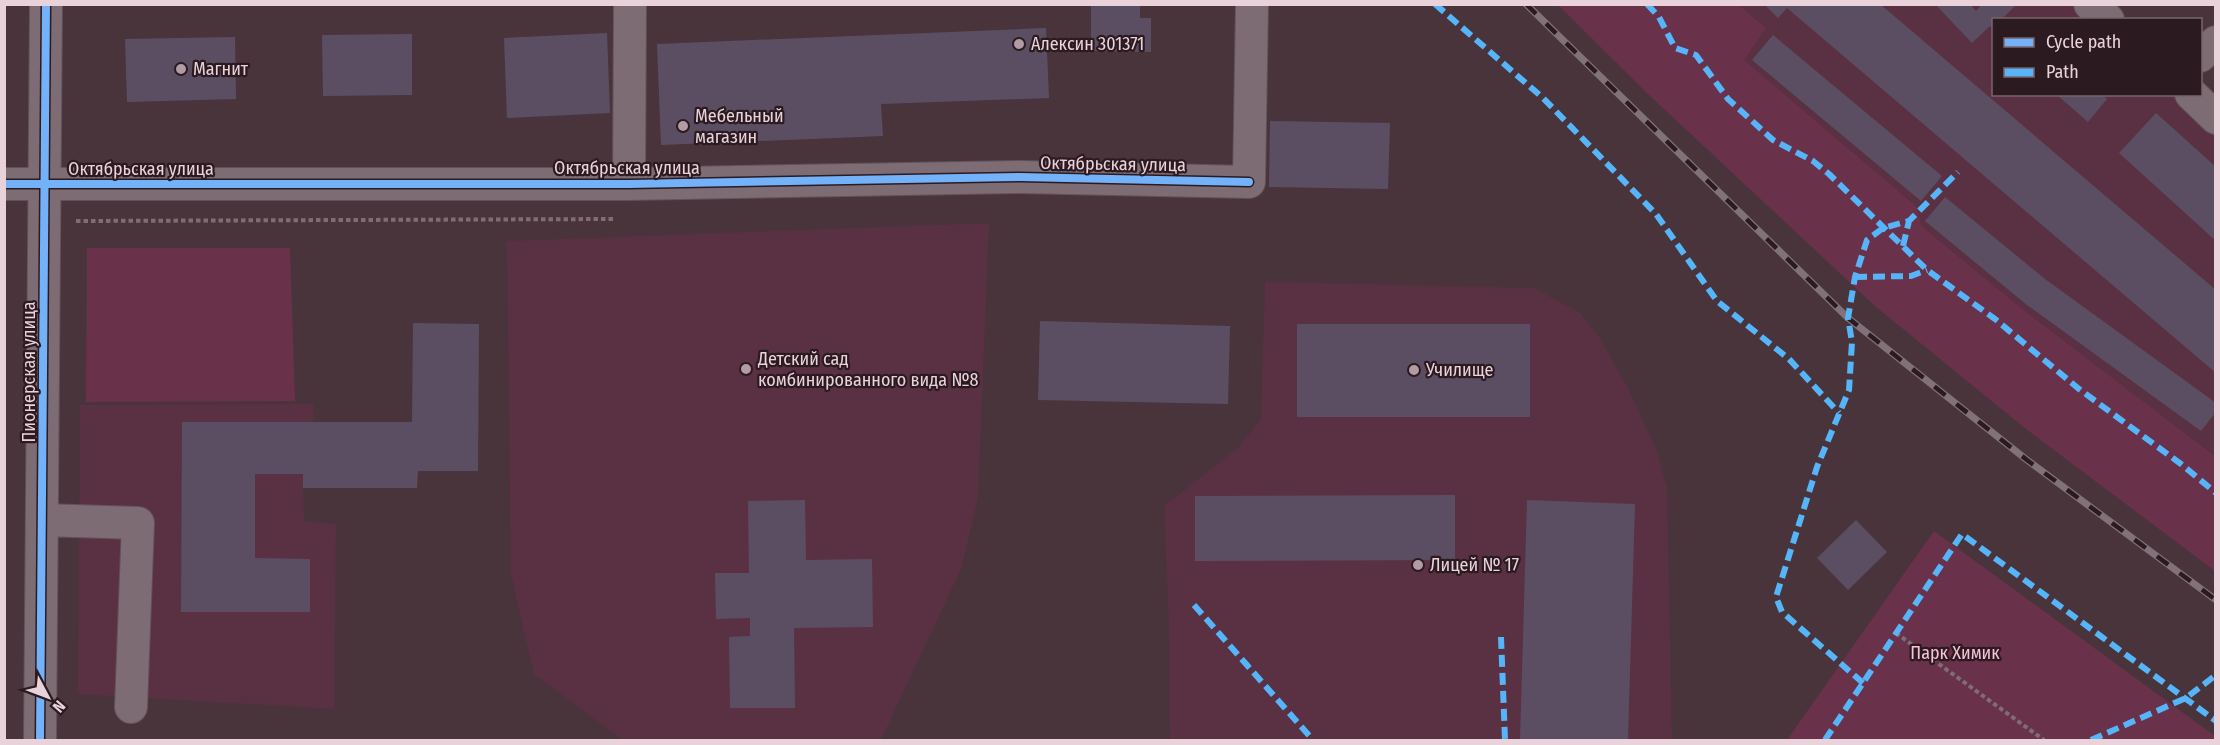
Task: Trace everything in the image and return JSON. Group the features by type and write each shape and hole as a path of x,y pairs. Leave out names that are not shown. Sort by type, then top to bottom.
{"street":[{"name":"Пионерская улица","path":"40,741 46,4"},
{"path":"629,183 630,4"},
{"name":"Октябрьская улица","path":"4,184 629,183 1020,177 1249,182 1252,4"},
{"path":"2090,4 2106,18"},
{"path":"2202,54 2216,42"},
{"path":"2194,96 2216,118"},
{"path":"43,520 138,524 131,707"}],"path":[{"path":"45,218 79,221 615,219"},
{"path":"1896,633 2044,741"}],"shaded area":[{"path":"1739,5 2077,5 2093,18 1992,18 1992,96 2183,96 2215,123 2215,456 2026,312 1920,226 1917,207 1743,60 1766,28"},
{"name":"Детский сад комбинированного вида №8","path":"989,223 978,498 961,569 881,740 623,740 534,674 511,575 507,241"},
{"name":"Лицей № 17","path":"1265,282 1534,288 1580,313 1599,337 1626,384 1657,451 1667,488 1672,740 1170,740 1169,625 1164,506 1238,448 1261,419"},
{"path":"313,404 314,422 303,477 304,521 336,524 334,709 78,694 80,405"}],"green space":[{"path":"1558,5 1739,5 1766,28 1744,60 1917,207 1921,226 2026,312 2215,456 2215,571 2026,429 1875,306 1650,96"},
{"path":"87,248 290,248 295,401 86,402"},
{"name":"Парк Химик","path":"1934,531 2215,736 2215,740 1787,740"}],"building":[{"path":"1091,4 1140,4 1140,18 1151,18 1151,52 1091,51"},
{"path":"1764,4 1880,4 2216,290 2216,373 1787,8 1778,18"},
{"path":"1935,4 1970,4 1976,11 1982,4 2017,4 2003,18 1992,18 1992,28 1990,26 1972,43"},
{"path":"1046,28 1049,98 881,104 883,136 661,145 657,44"},
{"path":"607,33 610,113 507,118 504,38"},
{"path":"412,34 412,95 323,96 322,35"},
{"path":"1773,35 1942,176 1921,201 1752,60"},
{"name":"Магнит","path":"235,37 236,99 127,102 125,39"},
{"path":"2058,96 2103,96 2107,99 2088,122"},
{"path":"2156,113 2216,167 2216,241 2119,153"},
{"path":"1270,121 1390,123 1388,189 1269,187"},
{"path":"1945,197 2045,279 2216,403 2216,412 2201,431 2027,305 1925,221"},
{"path":"1040,321 1230,326 1228,404 1038,400"},
{"path":"413,323 479,324 478,471 418,471 417,488 303,488 303,474 255,474 255,558 310,559 310,612 181,612 182,422 412,422"},
{"name":"Училище","path":"1297,324 1530,324 1530,417 1297,417"},
{"path":"1455,495 1455,560 1195,561 1195,496"},
{"path":"805,500 806,560 872,559 873,627 794,628 795,708 730,708 729,637 750,636 750,618 716,619 715,573 749,573 748,501"},
{"path":"1527,500 1635,504 1628,740 1520,740"},
{"path":"1856,520 1887,552 1848,590 1817,558"}],"railway":[{"path":"1526,4 1848,318 2027,460 2216,600"}],"marked path":[{"path":"1435,4 1543,98 1656,214 1717,301 1789,359 1839,413"},
{"path":"1647,4 1659,17 1675,48 1696,55 1728,99 1773,140 1813,161 1927,270 1995,319 2079,389 2181,464 2216,493"},
{"path":"1863,683 1782,612 1776,597 1817,467 1849,390 1852,342 1848,318 1855,277 1867,240 1883,228 1909,221 1958,172"},
{"path":"1903,246 1909,221"},
{"path":"1855,277 1911,276 1927,270"},
{"path":"1825,740 1962,534 2216,721"},
{"path":"1194,605 1313,740"},
{"path":"1501,637 1505,740"},
{"path":"2091,740 2186,698 2216,675"}],"cycle path":[{"path":"40,740 46,4"},
{"path":"4,184 629,184 1020,177 1249,182"}],"place":[{"name":"Алексин 301371","path":"1019,44"},
{"name":"Магнит","path":"181,69"},
{"name":"Мебельный магазин","path":"683,126"},
{"name":"Детский сад комбинированного вида №8","path":"746,369"},
{"name":"Училище","path":"1414,370"},
{"name":"Лицей № 17","path":"1418,565"}]}
